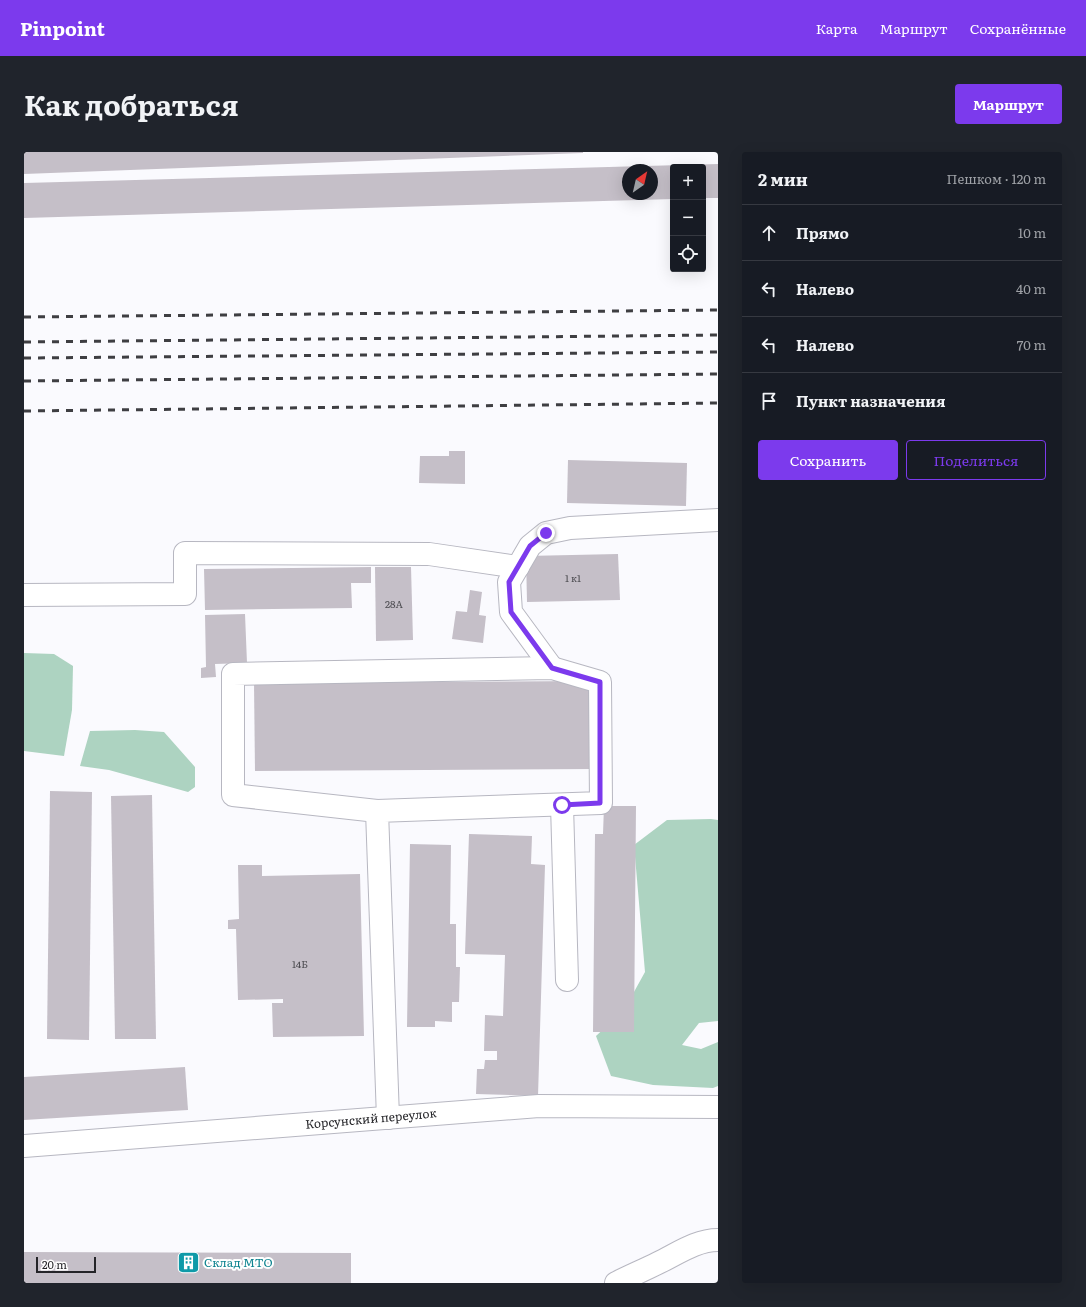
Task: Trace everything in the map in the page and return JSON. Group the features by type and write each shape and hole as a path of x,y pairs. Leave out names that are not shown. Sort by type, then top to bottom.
{"street":[{"path":"552,668 511,612 509,582 530,546 546,533 570,528 718,520"},
{"path":"24,595 186,594 185,553 429,554 518,567"},
{"path":"552,668 600,682 600,803 377,811 233,795 233,674 552,668"},
{"path":"562,805 567,980"},
{"path":"377,811 388,1118"},
{"name":"Корсунский переулок","path":"24,1146 539,1106 718,1107"},
{"path":"616,1283 659,1263 685,1248 710,1240 718,1240"}],"green space":[{"path":"24,653 54,654 73,666 72,710 64,756 24,751"},
{"path":"135,730 164,732 195,767 195,787 188,792 109,770 80,766 90,731"},
{"path":"667,820 718,820 718,1021 699,1023 682,1045 701,1049 718,1042 718,1086 713,1088 653,1085 611,1076 596,1036 624,1010 645,972 634,845"}],"building":[{"path":"24,152 583,152 583,153 24,174"},
{"path":"706,164 718,164 718,198 706,198"},
{"path":"670,165 670,199 658,199 658,166"},
{"path":"622,167 622,200 639,200 24,218 24,183"},
{"path":"449,451 465,451 465,484 419,483 420,456 449,456"},
{"path":"568,460 687,463 686,506 567,503"},
{"path":"618,554 620,600 527,602 526,556"},
{"path":"371,567 371,583 351,583 352,608 205,610 204,569"},
{"path":"375,567 411,567 413,640 376,641"},
{"path":"470,590 482,592 479,615 486,616 483,643 452,639 456,611 467,612"},
{"path":"245,614 247,663 215,664 216,677 201,678 201,668 206,667 205,615"},
{"path":"592,681 593,769 255,771 254,683"},
{"path":"50,791 92,792 89,1040 47,1039"},
{"path":"152,795 156,1039 115,1039 111,796"},
{"path":"604,806 636,806 634,1032 593,1032 595,834 603,834"},
{"path":"469,834 532,836 531,864 545,865 538,1096 476,1094 477,1069 484,1069 485,1060 497,1060 497,1051 484,1051 485,1015 503,1016 505,955 465,954"},
{"path":"410,844 451,845 450,924 456,924 456,967 460,967 459,1002 452,1002 452,1022 435,1021 435,1027 407,1027"},
{"path":"238,865 262,865 262,876 360,874 364,1036 273,1037 272,1003 283,1003 283,999 238,1000 236,929 228,929 228,920 239,919"},
{"path":"185,1067 188,1110 24,1120 24,1077"},
{"name":"Склад МТО","path":"24,1252 351,1253 351,1283 24,1283"}],"railway":[{"path":"24,317 718,310"},
{"path":"24,342 718,335"},
{"path":"24,358 718,352"},
{"path":"24,381 718,374"},
{"path":"24,411 718,403"}],"place":[{"name":"Склад МТО","path":"188,1263"}],"route":[{"path":"546,533 530,546 509,582 511,612 552,668 600,682 600,803 562,805"}]}
